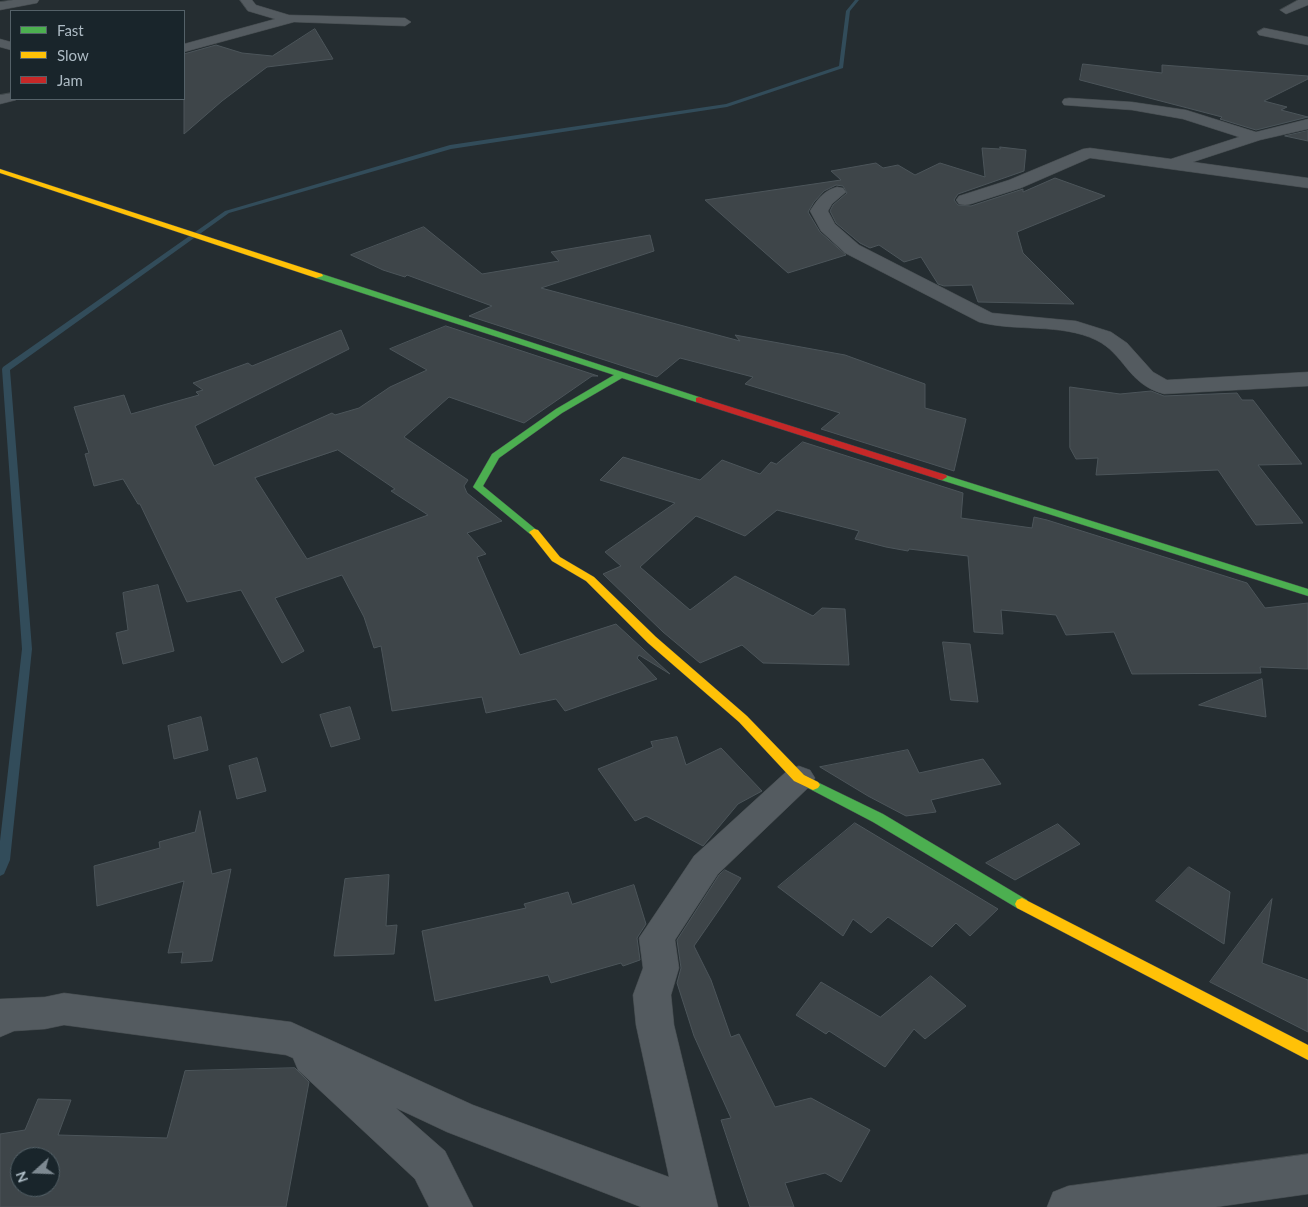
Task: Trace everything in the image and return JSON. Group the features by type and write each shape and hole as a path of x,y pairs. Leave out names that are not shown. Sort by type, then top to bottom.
{"street":[{"path":"0,6 33,0"},
{"path":"246,0 252,8 287,20"},
{"path":"1286,10 1308,0"},
{"path":"185,48 287,20 304,18 405,22"},
{"path":"1264,32 1308,41"},
{"path":"1069,102 1132,106 1186,115 1255,137"},
{"path":"1171,164 1255,137 1308,124"},
{"path":"965,200 1015,184 1083,154 1102,154 1308,183"},
{"path":"0,171 621,375 1308,593"},
{"path":"837,192 825,201 819,210 827,227 852,249 986,318 1003,322 1066,326 1105,336 1115,344 1149,382 1164,388 1308,379"},
{"path":"621,375 559,411 495,456 478,487 539,536 556,558 590,579 652,640 744,719 799,778 878,818 1044,917 1308,1052"},
{"path":"696,1207 655,1025 652,995 661,968 657,938 706,865 799,778"},
{"path":"0,1020 2,1015 45,1013 64,1009 291,1040 461,1119 696,1207"},
{"path":"291,1040 430,1165 452,1207"},
{"path":"1068,1207 1308,1174"}],"building":[{"path":"315,29 333,59 267,67 222,101 184,134 185,54 216,45 242,53 272,56"},
{"path":"1083,64 1162,73 1162,65 1308,76 1308,79 1264,101 1287,107 1281,110 1308,117 1256,130 1220,119 1222,117 1080,80"},
{"path":"1308,131 1308,141 1285,136"},
{"path":"1000,147 1026,150 1024,171 958,194 954,200 958,205 971,206 1023,189 1023,192 1055,178 1105,196 1017,232 1023,253 1074,304 978,302 972,285 944,286 938,284 921,257 904,262 879,245 870,248 860,243 836,223 830,211 833,205 847,193 843,186 836,185 824,191 808,212 820,232 846,255 788,273 705,200 841,180 831,171 876,163 883,168 898,165 915,175 940,163 985,177 982,148 1000,149"},
{"path":"424,227 482,274 559,261 551,252 650,235 654,251 541,288 740,341 735,335 845,355 925,384 925,408 966,419 954,471 821,429 840,413 745,384 753,377 680,358 657,377 469,316 492,306 407,275 405,277 383,270 351,255"},
{"path":"446,326 598,376 592,376 524,423 449,397 404,437 468,480 464,486 467,493 502,521 467,533 486,554 477,557 520,655 616,624 670,674 639,655 637,658 657,679 565,711 556,699 486,713 482,697 392,711 381,646 374,648 364,617 342,575 275,598 304,651 282,663 241,590 187,602 140,504 138,504 123,479 94,486 85,454 89,453 74,407 124,395 131,414 199,395 196,392 203,390 193,383 248,363 252,366 341,330 349,349 195,426 214,466 332,413 335,415 359,408 390,387 427,370 390,349","holes":["338,450 395,489 391,491 428,515 307,559 255,478"]},
{"path":"1070,387 1120,394 1151,391 1164,396 1237,393 1242,400 1253,400 1302,464 1258,465 1303,523 1256,525 1218,470 1096,475 1098,458 1076,459 1070,448"},
{"path":"803,442 963,493 961,518 1032,528 1034,517 1047,520 1247,583 1265,608 1308,603 1308,669 1260,667 1261,673 1132,674 1114,632 1066,635 1056,615 1001,610 1003,634 974,632 968,556 909,549 908,551 886,547 855,539 859,531 777,510 745,536 696,516 640,567 690,610 735,576 813,616 822,608 845,609 849,665 763,663 742,645 700,663 663,632 603,574 621,566 605,552 675,503 600,480 623,457 700,480 722,460 760,474 771,462 776,464"},
{"path":"158,585 174,651 123,664 116,633 128,630 123,593"},
{"path":"943,642 970,644 978,702 951,700"},
{"path":"1262,679 1266,717 1199,705"},
{"path":"350,707 360,739 331,747 320,715"},
{"path":"201,717 208,750 174,759 168,726"},
{"path":"677,737 686,765 721,748 762,791 738,804 703,846 646,816 635,821 598,769 653,747 651,742"},
{"path":"908,750 919,773 983,759 1001,784 931,800 936,812 906,816 820,767"},
{"path":"257,758 266,791 237,799 229,766"},
{"path":"200,811 212,874 231,869 212,961 181,963 183,952 168,953 184,881 97,906 94,866 160,848 159,842 195,832"},
{"path":"855,823 998,909 970,936 956,923 932,947 888,917 871,933 853,919 843,936 778,887"},
{"path":"1058,824 1080,844 1015,880 986,863"},
{"path":"1189,867 1230,892 1224,944 1156,901"},
{"path":"725,870 741,878 694,946 711,980 731,1037 739,1034 775,1107 811,1098 870,1130 841,1182 825,1173 785,1183 794,1207 750,1207 721,1120 731,1118 694,1036 677,983 681,968 677,940 719,875"},
{"path":"389,875 386,926 397,925 394,954 334,956 345,879"},
{"path":"634,885 646,924 637,938 640,960 623,966 621,963 551,983 548,975 435,1001 422,931 526,908 524,904 568,892 572,904"},
{"path":"1272,899 1262,963 1308,980 1308,1032 1210,982"},
{"path":"931,976 966,1006 925,1039 914,1029 885,1067 829,1031 826,1034 796,1015 821,982 880,1017"},
{"path":"295,1068 309,1082 286,1207 0,1207 0,1134 25,1130 38,1099 71,1100 58,1135 167,1138 185,1071"}],"waterway":[{"path":"0,871 4,860 27,649 6,369 227,212 450,147 727,105 841,67 848,11 857,0"}],"traffic: fast":[{"path":"319,276 699,400"},
{"path":"534,532 478,487 495,456 559,411 621,375"},
{"path":"942,477 1308,593"},
{"path":"813,785 878,818 1022,904"}],"traffic: slow":[{"path":"0,171 319,276"},
{"path":"534,532 556,559 590,579 652,640 743,719 799,778 813,785"},
{"path":"1022,904 1308,1053"}],"traffic: jam":[{"path":"699,400 942,477"}]}
